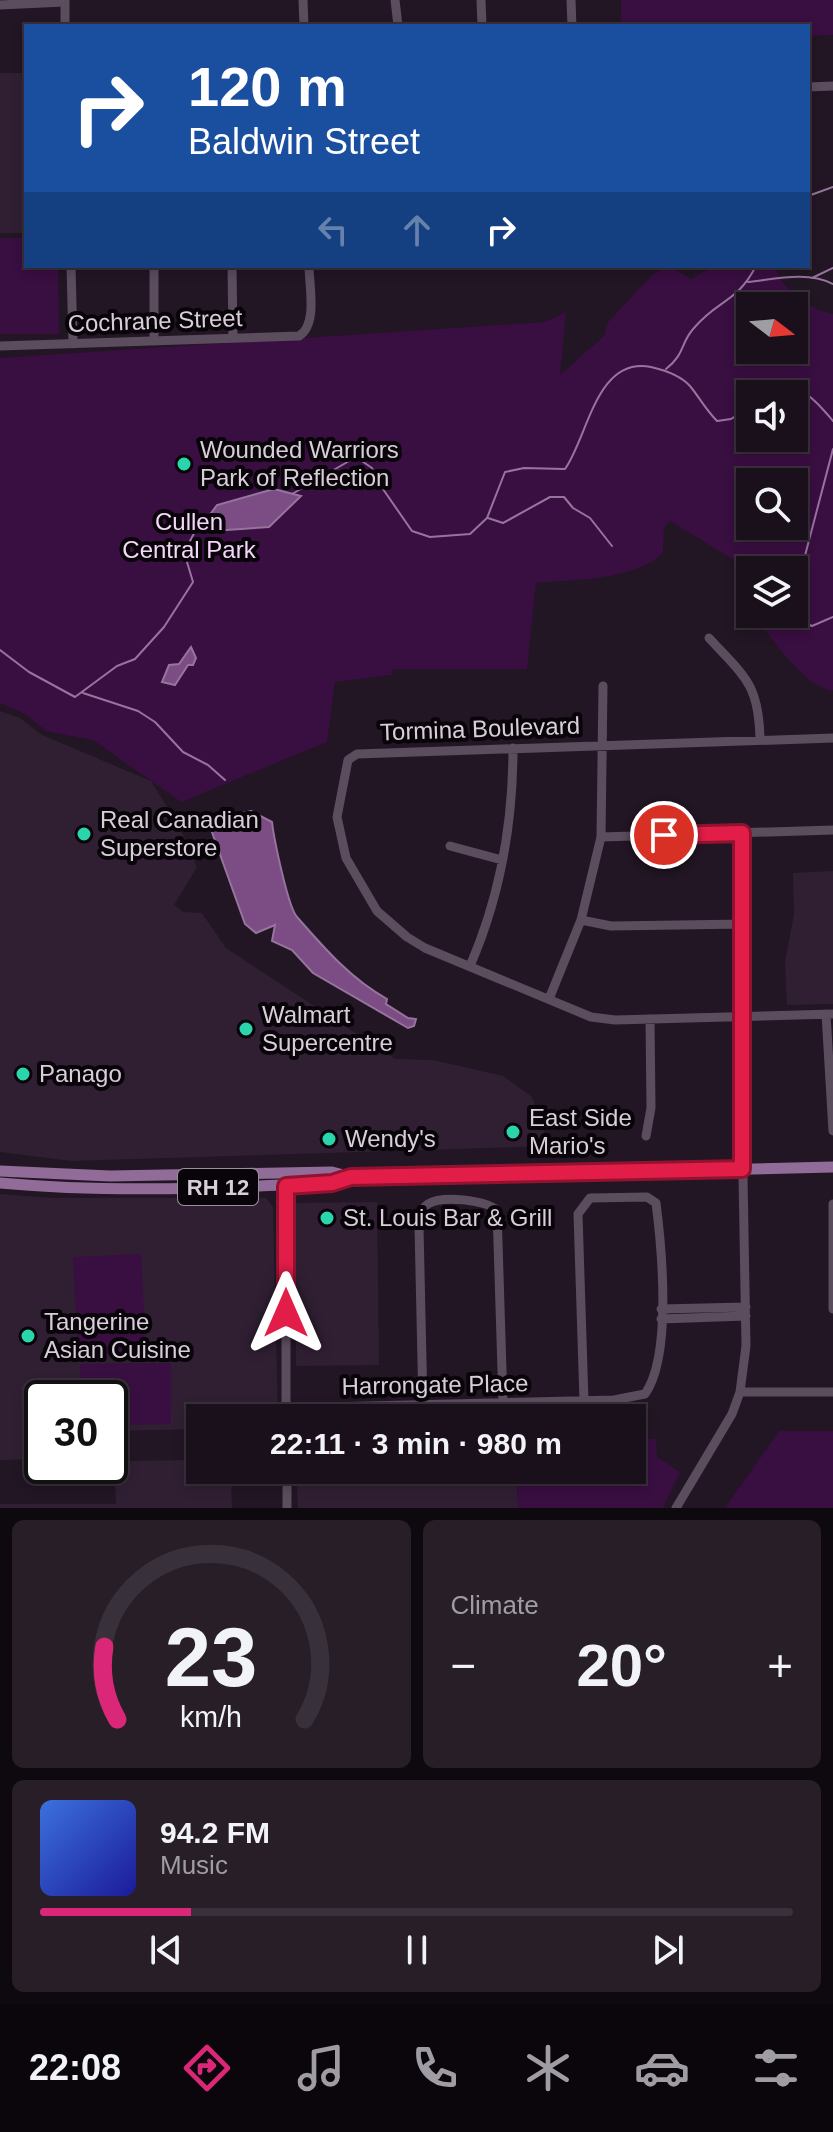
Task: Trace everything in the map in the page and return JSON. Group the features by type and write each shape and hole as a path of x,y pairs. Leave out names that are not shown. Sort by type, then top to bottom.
{"main road":[{"name":"RH 12","path":"0,1183 98,1190 286,1180 332,1172 351,1177 833,1167"},
{"name":"RH 12","path":"0,1171 286,1180"}],"street":[{"path":"303,0 304,24"},
{"path":"395,0 398,24"},
{"path":"481,0 482,24"},
{"path":"571,0 572,24"},
{"path":"0,5 65,1 65,24"},
{"path":"810,87 833,86"},
{"path":"71,268 73,344"},
{"path":"154,268 154,341"},
{"path":"232,268 233,338"},
{"name":"Cochrane Street","path":"0,346 299,336 308,327 309,268"},
{"path":"709,638 752,687 759,707 760,740"},
{"path":"549,999 581,920 601,837 603,686"},
{"name":"Tormina Boulevard","path":"830,1014 650,1019 591,1017 470,966 407,937 377,911 346,858 340,838 339,800 348,760 357,754 833,738"},
{"path":"470,966 480,943 512,815 513,748"},
{"path":"601,837 833,830"},
{"path":"676,1508 732,1414 740,1392 746,1311 742,1169 742,833"},
{"path":"450,846 502,860"},
{"path":"581,920 611,926 744,924"},
{"path":"830,1014 833,1131"},
{"path":"646,1136 651,1108 650,1019"},
{"path":"286,1180 286,1404"},
{"name":"Harrongate Place","path":"476,1404 584,1401 636,1398 645,1394 661,1355 660,1234 656,1203 647,1197 590,1198 578,1214 584,1401"},
{"path":"423,1404 420,1214 427,1205 439,1201 488,1203 497,1210 503,1403"},
{"path":"833,1204 833,1309"},
{"path":"661,1314 746,1311"},
{"path":"740,1392 833,1392"},
{"path":"287,1484 287,1508"}],"shaded area":[{"path":"0,73 24,73 24,233 0,233"},
{"path":"274,489 301,496 269,527 212,531 209,516 217,505"},
{"path":"191,647 196,658 193,665 188,665 175,685 162,682 169,665 179,664"},
{"path":"0,711 20,718 42,735 151,781 180,828 197,867 174,905 183,912 202,913 226,948 395,1059 433,1060 503,1076 532,1097 549,1146 71,1161 0,1152"},
{"path":"251,811 272,822 278,857 297,917 350,973 387,999 386,1004 408,1018 416,1019 414,1026 408,1028 313,973 292,950 272,941 275,925 256,933 245,924 208,821"},
{"path":"833,871 833,1004 787,1005 785,962 794,914 793,873"},
{"path":"0,1194 51,1198 266,1198 273,1207 278,1404 186,1404 186,1429 128,1431 128,1380 24,1380 24,1459 0,1460"},
{"path":"377,1202 379,1365 296,1366 295,1203"},
{"path":"186,1460 186,1484 231,1484 232,1508 0,1508 0,1504 116,1504 115,1484 128,1484 128,1461"},
{"path":"297,1484 517,1484 518,1508 298,1508"}],"green space":[{"path":"621,0 833,0 833,35 810,36 810,24 621,24"},
{"path":"0,238 24,238 24,268 58,268 59,334 0,334"},
{"name":"Cullen Central Park","path":"665,268 672,268 691,279 710,268 776,268 783,283 792,292 736,292 736,364 808,364 808,303 833,314 833,690 823,688 800,671 764,628 808,628 808,556 736,556 736,566 734,560 670,521 664,528 663,553 636,569 603,577 536,583 527,669 393,669 392,675 335,682 327,742 181,802 93,740 46,731 27,715 0,703 0,358 545,322 566,312 560,375 604,336 608,322 652,275"},
{"path":"141,1254 146,1352 78,1356 73,1257"},
{"path":"171,1363 171,1424 128,1425 128,1380 80,1380 80,1364"},
{"path":"779,1431 833,1431 833,1508 725,1508"},
{"path":"646,1439 656,1439 657,1457 680,1472 663,1508 518,1508 517,1484 646,1484"}],"waterway":[{"path":"810,195 833,187"},
{"path":"666,369 677,358 694,328 742,287 755,268"},
{"path":"812,278 833,268"},
{"path":"748,282 802,277 833,284"},
{"path":"292,494 356,457 372,468 376,479 412,531 430,537 470,534 487,518 505,472 524,468 565,469 606,386 618,374 632,367 651,367 682,379 717,421 736,416"},
{"path":"808,395 833,421"},
{"path":"833,449 802,567 798,595 802,622 812,626 833,617"},
{"path":"488,518 503,523 550,497 564,497 573,508 590,518 612,546"},
{"path":"0,650 29,672 75,697 117,666 135,659 164,627 193,582 184,552 197,528 212,525"},
{"path":"83,693 138,711 155,722 183,752 208,765 225,780"}],"place":[{"name":"Wounded Warriors Park of Reflection","path":"184,464"},
{"name":"Real Canadian Superstore","path":"84,834"},
{"name":"Walmart Supercentre","path":"246,1029"},
{"name":"Panago","path":"23,1074"},
{"name":"East Side Mario's","path":"513,1132"},
{"name":"Wendy's","path":"329,1139"},
{"name":"St. Louis Bar & Grill","path":"327,1218"},
{"name":"Tangerine Asian Cuisine","path":"28,1336"}],"route":[{"path":"286,1313 286,1186 332,1183 351,1177 742,1169 742,833 664,835"}]}
